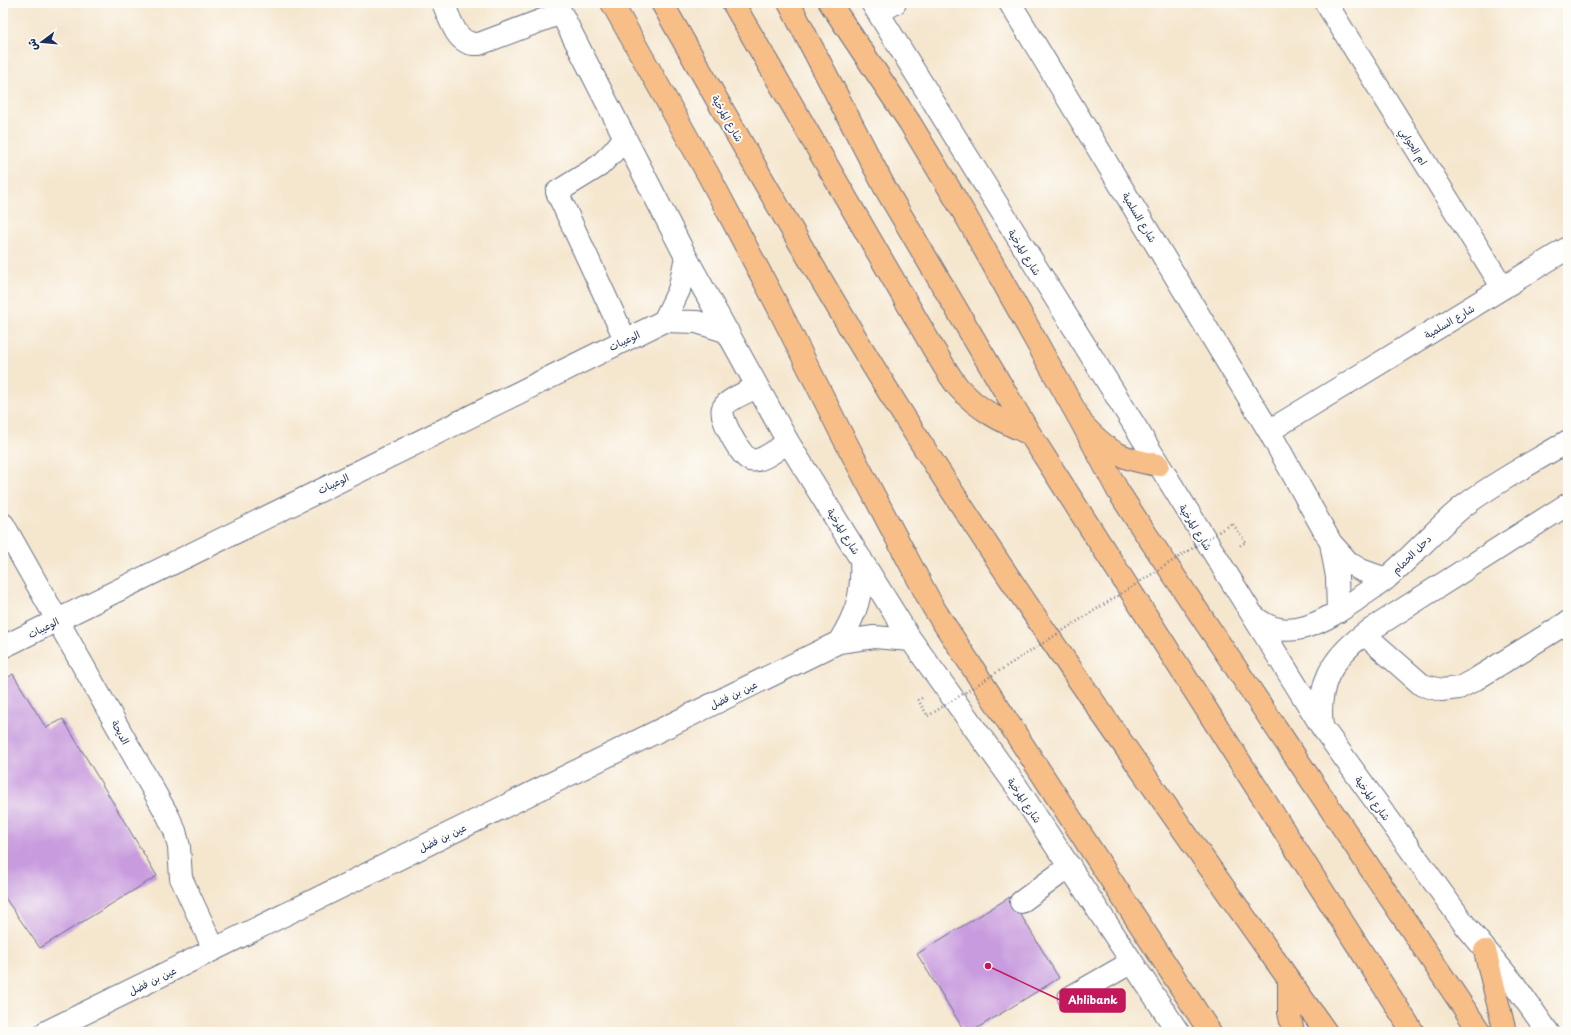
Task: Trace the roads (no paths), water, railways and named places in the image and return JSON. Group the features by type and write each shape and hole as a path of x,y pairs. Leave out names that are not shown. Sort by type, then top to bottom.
{"main road":[{"path":"612,3 709,176 777,305 841,433 933,607 1210,1032"},
{"name":"شارع المرخية","path":"662,3 793,234 897,403 1114,733 1326,1032"},
{"path":"733,3 933,348 958,387 980,408 999,420 1030,434"},
{"path":"789,3 885,188 1030,434 1412,1032"},
{"path":"830,3 910,123 951,191 1118,490 1138,522 1480,1032"},
{"path":"1083,425 1102,445 1116,454 1132,461 1158,466"},
{"path":"1485,951 1505,1032"},
{"path":"1289,980 1288,1012 1294,1032"}],"street":[{"path":"443,3 462,40 470,44 479,44 559,8"},
{"name":"شارع السلمية","path":"1010,3 1269,431 1331,543 1344,558 1361,570 1386,579"},
{"name":"ام الجوابي","path":"1326,3 1503,288"},
{"name":"شارع المرخية","path":"882,6 1158,466 1322,727 1485,951 1514,984 1548,1032"},
{"name":"شارع المرخية","path":"559,8 686,256 788,442 911,640 1017,787 1178,1032"},
{"path":"625,137 614,152 599,166 557,192 625,339"},
{"name":"شارع السلمية","path":"1269,431 1568,248"},
{"path":"664,321 679,290 686,256"},
{"name":"الوعيبات","path":"3,647 664,321 697,322 728,332"},
{"path":"757,387 728,403 723,408 722,414 724,422 743,455 748,460 754,460 762,457 788,442"},
{"name":"دحل الحمام","path":"1248,610 1257,619 1269,626 1282,630 1296,630 1310,626 1338,612 1386,579 1449,518 1466,504 1568,441"},
{"path":"1322,727 1320,713 1321,698 1330,671 1343,652 1364,634 1568,504"},
{"name":"الديحة","path":"3,524 175,831 179,847 181,878 214,949"},
{"name":"شارع السلمية","path":"1331,543 1337,577 1338,612"},
{"path":"838,642 850,623 858,603 862,581 861,559"},
{"path":"1364,634 1422,684 1441,690 1459,688 1568,622"},
{"name":"عين بن فضل","path":"46,1032 838,642 874,637 911,640"},
{"path":"1020,902 1070,866"},
{"path":"1069,998 1132,962"}],"place":[{"name":"Ahlibank","path":"988,966"}]}
